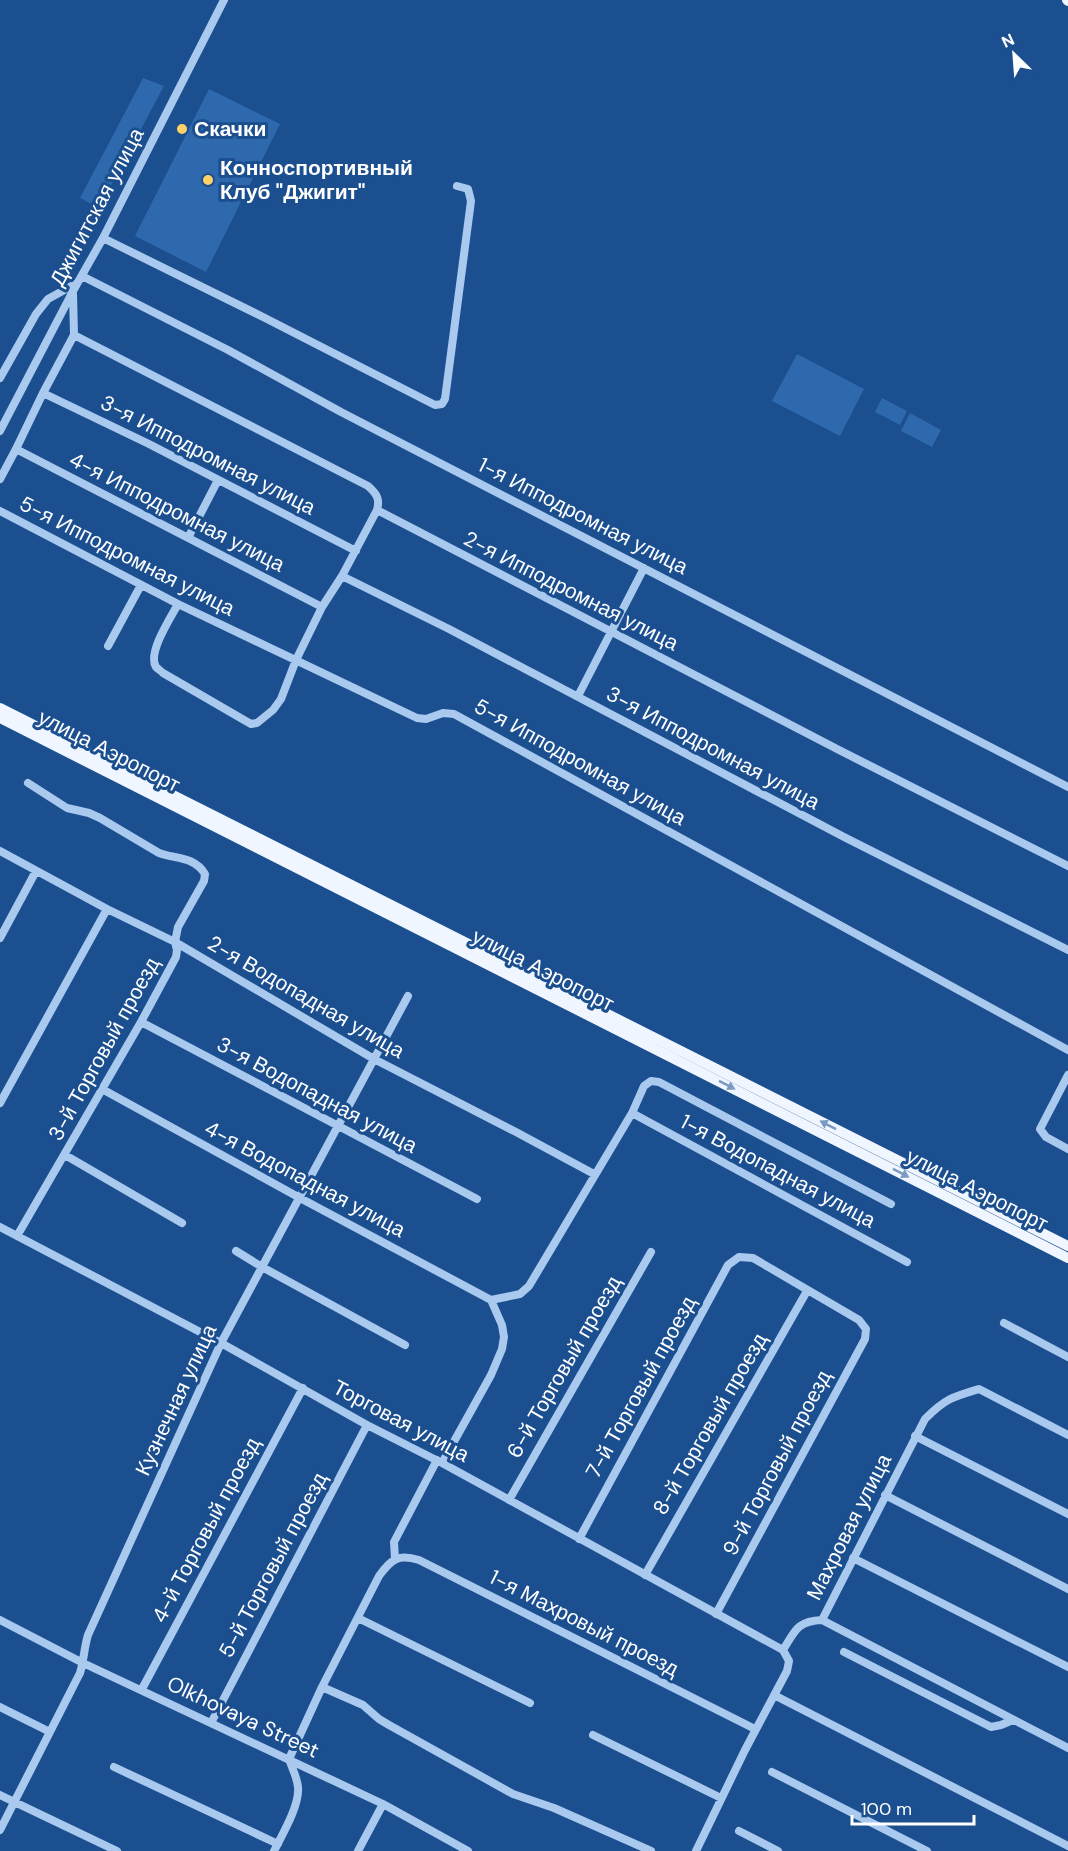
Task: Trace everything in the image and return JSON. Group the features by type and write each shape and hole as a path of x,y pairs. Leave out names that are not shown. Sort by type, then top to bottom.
{"main road":[{"name":"улица Аэропорт","path":"0,708 1068,1246"},
{"name":"улица Аэропорт","path":"0,718 1068,1258"}],"street":[{"name":"Джигитская улица","path":"0,431 103,238 224,0"},
{"path":"103,238 435,405 442,404 445,399 471,201 468,189 457,186"},
{"path":"0,479 42,393 74,335 78,283"},
{"path":"0,378 3,366 48,299 78,283"},
{"name":"1-я Ипподромная улица","path":"78,283 228,350 531,511 644,567 1068,787"},
{"path":"74,335 368,486 376,493 379,501 377,510 342,576 322,607 296,660 281,699 263,720 251,724 163,673 156,666 153,656 156,646 178,604"},
{"name":"3-я Ипподромная улица","path":"42,393 149,444 356,551"},
{"name":"4-я Ипподромная улица","path":"16,449 322,607"},
{"path":"189,538 218,480"},
{"name":"2-я Ипподромная улица","path":"377,510 1068,866"},
{"name":"5-я Ипподромная улица","path":"0,511 178,604 417,718 426,719 443,713 454,714 1068,1050"},
{"path":"578,696 644,567"},
{"name":"3-я Ипподромная улица","path":"342,576 449,629 814,821 1068,951"},
{"path":"108,646 141,585"},
{"name":"3-й Торговый проезд","path":"17,1236 176,957 175,942 178,927 204,881 205,874 201,868 181,857 159,853 100,818 68,808 28,783"},
{"name":"2-я Водопадная улица","path":"0,851 107,909 175,942 374,1059 594,1174"},
{"path":"0,938 36,871"},
{"path":"0,1104 107,909"},
{"name":"Кузнечная улица","path":"0,1830 80,1673 88,1635 221,1343 408,996"},
{"name":"3-я Водопадная улица","path":"141,1022 477,1199"},
{"path":"1068,1075 1040,1129 1046,1137 1068,1149"},
{"path":"114,1767 276,1847 294,1808 299,1789 289,1759 322,1687 379,1576 395,1559 394,1542 491,1375 502,1349 504,1337 502,1324 491,1300 520,1294 529,1286 632,1113 644,1086 651,1081 659,1082 891,1204"},
{"name":"4-я Водопадная улица","path":"102,1089 491,1300"},
{"name":"1-я Водопадная улица","path":"632,1113 907,1262"},
{"path":"65,1155 182,1223"},
{"name":"Торговая улица","path":"0,1227 221,1343 367,1425 439,1461 783,1650"},
{"path":"236,1251 405,1345"},
{"name":"6-й Торговый проезд","path":"509,1500 651,1252"},
{"name":"7-й Торговый проезд","path":"579,1539 728,1265 739,1257 753,1258 807,1291"},
{"name":"9-й Торговый проезд","path":"716,1614 865,1339 866,1329 859,1320 807,1291"},
{"name":"8-й Торговый проезд","path":"645,1575 807,1291"},
{"path":"1004,1323 1068,1357"},
{"name":"4-й Торговый проезд","path":"142,1689 303,1388"},
{"name":"Махровая улица","path":"783,1650 803,1622 822,1620 915,1436 925,1419 941,1404 979,1389 1068,1435"},
{"name":"5-й Торговый проезд","path":"211,1723 367,1425"},
{"path":"915,1436 1068,1514"},
{"path":"885,1495 1068,1589"},
{"name":"1-я Махровый проезд","path":"395,1559 406,1556 419,1560 755,1729"},
{"path":"853,1558 1068,1667"},
{"path":"358,1618 530,1703"},
{"name":"Olkhovaya Street","path":"0,1620 83,1663 383,1804 454,1848 468,1851"},
{"path":"822,1620 1068,1748"},
{"path":"696,1851 755,1729 788,1671 789,1661 783,1650"},
{"path":"844,1652 991,1727 1013,1720"},
{"path":"322,1687 363,1705 389,1725 513,1794 554,1808 651,1851"},
{"path":"774,1695 1068,1846"},
{"path":"0,1707 50,1732"},
{"path":"593,1735 721,1798"},
{"path":"771,1772 927,1851"},
{"path":"0,1795 117,1851"},
{"path":"358,1851 383,1804"},
{"path":"739,1831 778,1851"}],"shaded area":[{"path":"143,78 164,86 99,208 80,198"},
{"name":"Конноспортивный Клуб \"Джигит\"","path":"209,89 280,124 206,272 135,236"},
{"path":"797,354 864,389 840,436 772,401"},
{"path":"882,398 907,411 900,425 875,412"},
{"path":"910,413 941,430 932,447 901,431"}],"place":[{"name":"Скачки","path":"182,129"},
{"name":"Конноспортивный Клуб \"Джигит\"","path":"208,180"}]}
